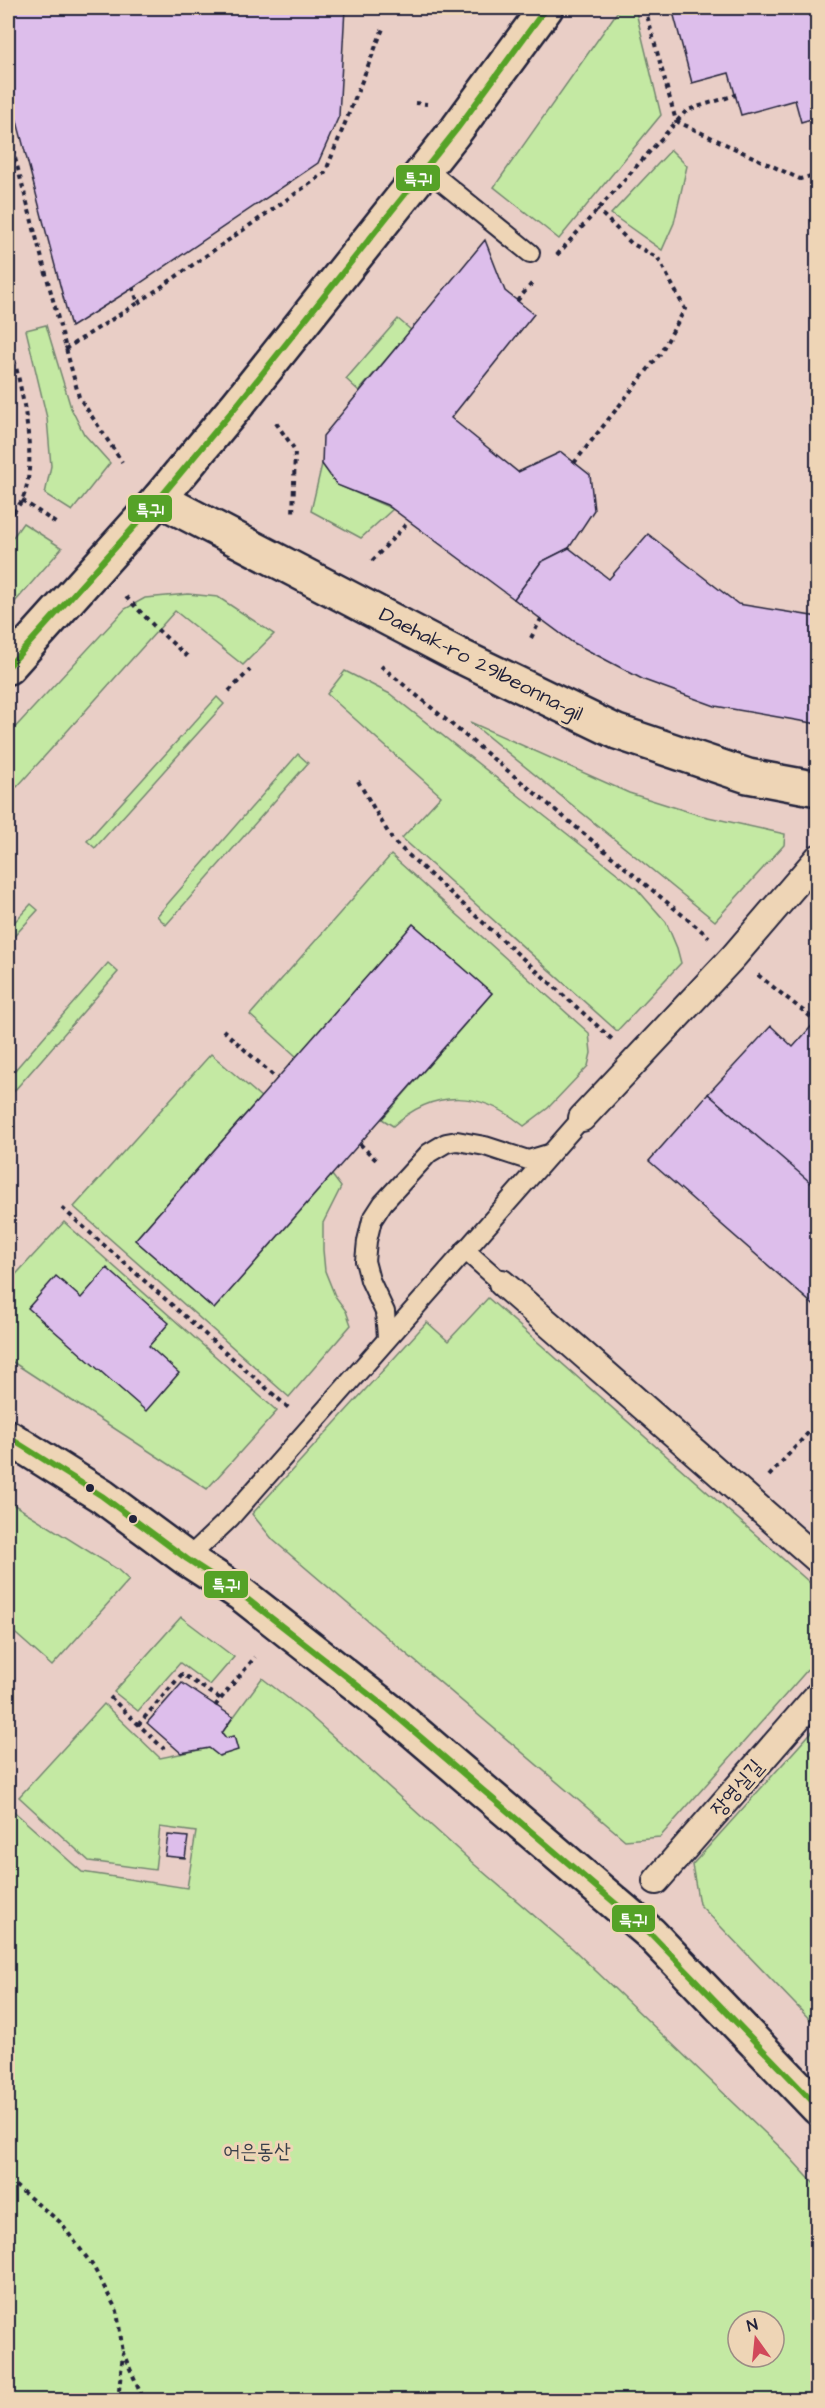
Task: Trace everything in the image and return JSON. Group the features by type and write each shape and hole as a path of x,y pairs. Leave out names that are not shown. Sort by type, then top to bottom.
{"street":[{"path":"8,667 159,499 457,129 546,8"},
{"name":"Daehak-ro 291beonna-gil","path":"159,499 462,657 617,732 748,776 818,789"},
{"path":"582,1118 734,956 818,858"},
{"path":"502,1283 818,1560"},
{"path":"8,1437 102,1496 187,1559 241,1594 390,1710 650,1933 818,2108"},
{"name":"장영실길","path":"656,1881 818,1695"}],"lane":[{"path":"425,168 530,253"},
{"path":"187,1559 230,1518 582,1118"},
{"path":"387,1337 385,1312 370,1280 365,1261 372,1220 383,1203 429,1153 446,1143 457,1141 476,1144 528,1160 550,1153"},
{"path":"465,1250 502,1283"}],"path":[{"path":"645,8 676,121 800,179 818,174"},
{"path":"65,349 138,303 325,173 384,26"},
{"path":"554,259 597,208 687,110 736,95"},
{"path":"416,103 427,104"},
{"path":"8,132 79,397 122,462"},
{"path":"574,463 660,354 685,309 658,258 631,243 597,208"},
{"path":"517,301 539,276"},
{"path":"134,288 138,303"},
{"path":"8,334 20,382 30,463 22,500 8,520"},
{"path":"276,423 295,450 293,516"},
{"path":"22,500 57,524"},
{"path":"372,561 409,521"},
{"path":"126,597 189,658"},
{"path":"531,638 541,619"},
{"path":"381,666 712,940"},
{"path":"229,691 250,670"},
{"path":"358,781 393,841 620,1047"},
{"path":"754,973 816,1021"},
{"path":"222,1030 277,1079"},
{"path":"360,1144 376,1160"},
{"path":"62,1208 290,1409"},
{"path":"749,1499 818,1422"},
{"path":"215,1706 255,1657"},
{"path":"138,1725 182,1674 221,1700"},
{"path":"110,1697 164,1749"},
{"path":"8,2180 60,2222 93,2266 117,2311 123,2353 118,2400"},
{"path":"123,2353 144,2400"}],"shaded area":[{"path":"8,8 817,8 817,2400 8,2400"}],"green space":[{"path":"620,8 635,8 661,115 559,239 494,187"},
{"path":"671,150 687,166 674,223 662,250 611,214"},
{"path":"398,319 411,330 359,391 346,379"},
{"path":"46,325 71,408 84,434 110,463 72,511 45,494 51,466 47,418 26,330"},
{"path":"322,464 340,486 393,509 361,538 311,511"},
{"path":"23,523 62,548 8,610 8,544"},
{"path":"188,594 218,597 274,634 243,665 175,611 17,787 8,778 8,735 125,609 145,598"},
{"path":"345,671 390,694 637,889 666,922 681,963 617,1031 402,838 441,796 327,694"},
{"path":"217,697 224,704 95,848 87,841"},
{"path":"470,722 629,793 699,815 785,834 784,845 715,921"},
{"path":"298,754 308,763 166,925 157,916"},
{"path":"391,855 589,1033 591,1053 588,1066 548,1108 524,1126 508,1114 491,1106 458,1099 442,1100 425,1105 393,1126 382,1119 492,993 413,924 297,1057 250,1015"},
{"path":"31,904 38,910 8,943 8,929"},
{"path":"108,963 118,972 8,1098 8,1078"},
{"path":"211,1054 261,1097 135,1240 214,1309 332,1175 341,1187 323,1223 325,1271 335,1296 346,1311 351,1325 289,1397 74,1207"},
{"path":"64,1222 277,1411 207,1489 8,1359 8,1283"},
{"path":"488,1298 817,1589 817,1659 660,1837 625,1840 273,1540 252,1514 427,1322 448,1341"},
{"path":"8,1501 117,1569 129,1580 52,1666 8,1627"},
{"path":"181,1617 234,1657 210,1685 180,1663 138,1711 114,1692"},
{"name":"어은동산","path":"262,1678 307,1713 475,1865 573,1949 783,2150 817,2187 817,2400 8,2400 8,1810 10,1808 82,1872 187,1888 196,1832 160,1827 155,1870 89,1861 19,1797 104,1704 160,1758 209,1748 219,1756 237,1750 234,1736 226,1738 222,1733"},
{"path":"817,1726 817,2027 699,1904 692,1865"}],"building":[{"path":"8,8 345,8 339,116 318,163 133,288 71,327 8,87"},
{"path":"672,8 818,8 818,117 801,122 795,100 741,115 729,73 692,83"},
{"path":"485,240 505,291 534,314 451,418 518,472 561,452 590,475 594,510 569,548 541,562 514,599 387,505 337,485 322,464 323,436"},
{"path":"648,534 738,604 818,617 818,724 715,706 644,680 572,642 514,599 541,562 569,548 609,579"},
{"path":"413,924 492,993 214,1309 135,1240"},
{"path":"818,1019 818,1191 708,1094 771,1026 793,1047"},
{"path":"708,1094 818,1189 818,1309 649,1161"},
{"path":"107,1268 169,1323 149,1346 179,1373 146,1411 28,1308 56,1276 81,1298"},
{"path":"182,1683 233,1717 222,1733 226,1738 234,1736 238,1750 219,1756 209,1748 181,1753 147,1723"},
{"path":"168,1835 188,1837 185,1858 165,1856"}],"transit line":[{"name":"특구1","path":"8,667 159,499 238,404 457,129 546,8"},
{"name":"특구1","path":"8,1437 102,1496 187,1559 241,1594 389,1710 650,1933 818,2107"}]}
